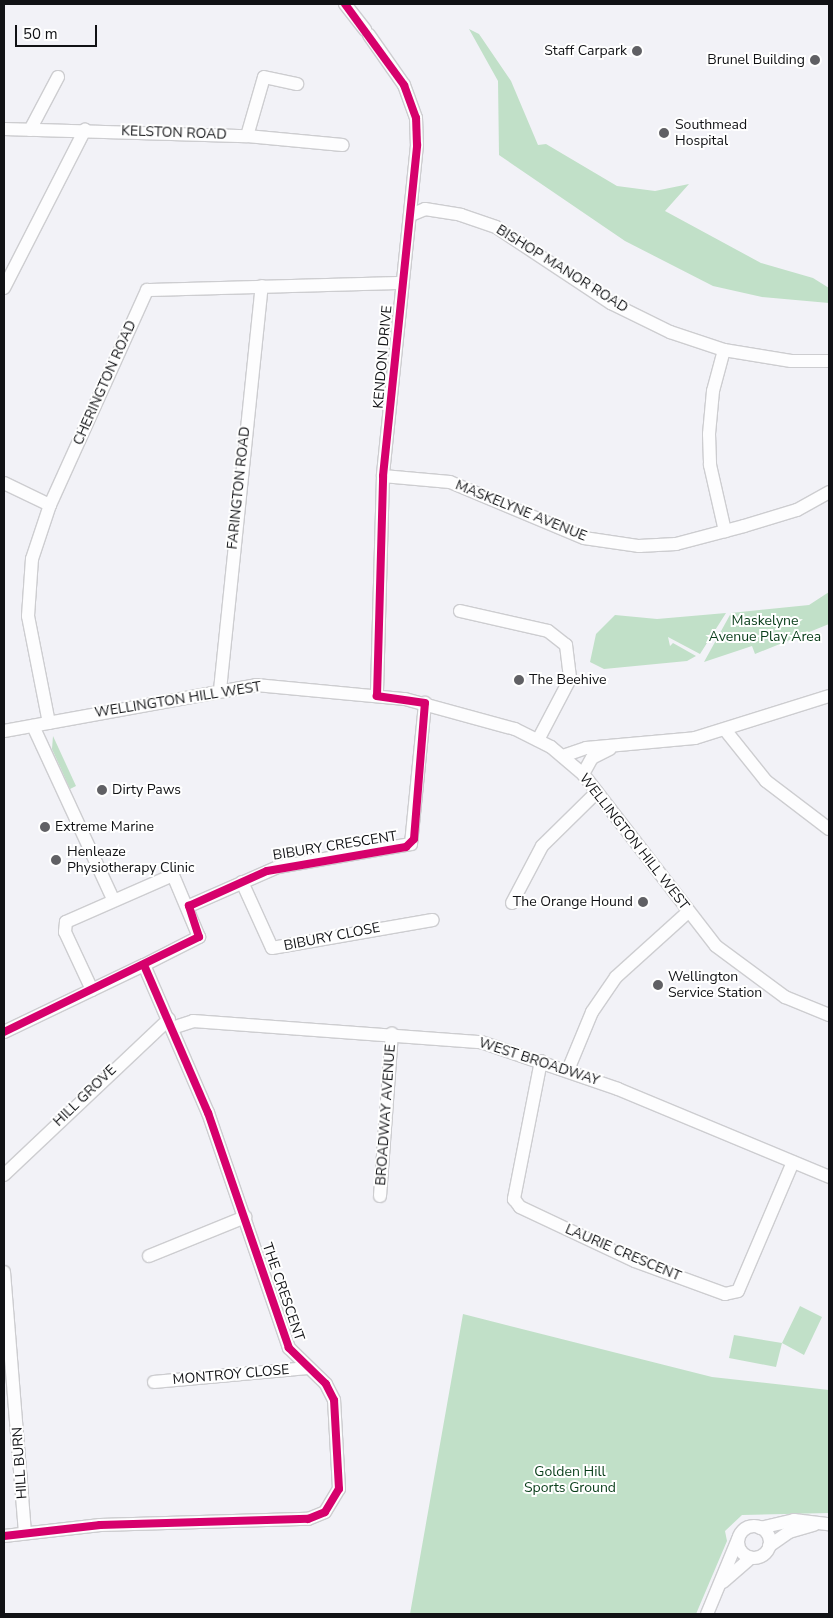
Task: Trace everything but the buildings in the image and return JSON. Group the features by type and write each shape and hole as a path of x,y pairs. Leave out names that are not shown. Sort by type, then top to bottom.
{"street":[{"name":"KENDON DRIVE","path":"345,4 404,85 416,118 411,215 401,283 383,476 377,696"},
{"path":"30,130 58,76"},
{"path":"247,136 264,77 296,84"},
{"name":"KELSTON ROAD","path":"4,129 247,136 343,145"},
{"path":"4,288 85,130"},
{"name":"BISHOP MANOR ROAD","path":"411,215 425,209 461,214 496,227 611,303 670,332 724,350 791,361 829,361"},
{"name":"CHERINGTON ROAD","path":"50,723 28,616 32,559 50,505 147,290 401,283"},
{"name":"FARINGTON ROAD","path":"220,690 262,286"},
{"path":"724,350 713,391 709,434 710,465 726,531"},
{"name":"MASKELYNE AVENUE","path":"383,476 450,482 568,532 606,543 662,545 726,531 797,510 829,492"},
{"path":"4,483 50,505"},
{"path":"466,609 548,631 566,645 570,679 538,740"},
{"name":"WELLINGTON HILL WEST","path":"4,731 220,690 284,685 377,696 425,704 515,729 538,740 563,756 583,774 713,943 747,972 785,997 829,1015"},
{"path":"563,756 586,748 615,747 726,731 829,696"},
{"name":"BIBURY CRESCENT","path":"188,906 278,867 411,844 425,704"},
{"path":"33,726 112,899"},
{"path":"726,731 766,781 829,829"},
{"path":"583,774 592,758 615,747"},
{"path":"512,903 542,846 597,792"},
{"path":"7,1029 92,990 199,937 176,878 169,875 112,899 64,926 92,990"},
{"name":"BIBURY CLOSE","path":"242,882 272,948 433,920"},
{"path":"568,1070 592,1012 616,977 688,912"},
{"name":"THE CRESCENT","path":"4,1536 100,1525 316,1518 333,1504 339,1489 334,1400 326,1384 293,1354 278,1322 245,1217 170,1023 144,965"},
{"name":"WEST BROADWAY","path":"170,1023 193,1021 392,1033 481,1042 568,1070 829,1177"},
{"name":"HILL GROVE","path":"4,1175 170,1023"},
{"name":"BROADWAY AVENUE","path":"380,1196 392,1033"},
{"name":"LAURIE CRESCENT","path":"541,1061 514,1199 520,1207 635,1261 725,1294 738,1290 793,1162"},
{"path":"149,1256 245,1217"},
{"name":"HILL BURN","path":"4,1272 25,1534"},
{"name":"MONTROY CLOSE","path":"154,1382 307,1368"},
{"path":"708,1614 738,1539 744,1529 760,1528 794,1520 829,1524"},
{"path":"721,1584 751,1558 762,1556 769,1546 797,1529 829,1524"},
{"path":"760,1528 768,1536 769,1546"},
{"path":"738,1539 742,1553 751,1558"}],"green space":[{"path":"469,29 479,34 511,81 538,145 546,144 617,186 655,191 689,184 665,211 761,263 813,278 829,288 829,303 762,297 713,286 625,241 499,155 498,81"},
{"name":"Maskelyne Avenue Play Area","path":"829,592 829,624 755,654 752,646 704,662 731,613 809,605"},
{"path":"726,613 700,654 668,637 670,646 673,643 696,656 687,661 604,669 590,662 596,634 615,615 657,619"},
{"path":"53,736 76,786 70,789 52,749"},
{"path":"800,1306 822,1317 804,1355 782,1343"},
{"name":"Golden Hill Sports Ground","path":"463,1314 712,1377 829,1390 829,1513 742,1515 725,1531 727,1541 696,1614 410,1614"},
{"path":"734,1335 782,1343 776,1367 729,1358"}],"cycle path":[{"path":"4,1032 199,937 189,906 267,871 406,847 414,839 425,703 377,696 383,476 417,145 416,118 404,85 345,4"},
{"path":"4,1536 100,1525 308,1519 325,1512 339,1489 334,1400 326,1384 289,1348 208,1113 144,965"}],"place":[{"name":"Staff Carpark","path":"637,51"},
{"name":"Brunel Building","path":"815,60"},
{"name":"Southmead Hospital","path":"664,133"},
{"name":"The Beehive","path":"519,680"},
{"name":"Dirty Paws","path":"102,790"},
{"name":"Extreme Marine","path":"45,827"},
{"name":"Henleaze Physiotherapy Clinic","path":"56,860"},
{"name":"The Orange Hound","path":"643,902"},
{"name":"Wellington Service Station","path":"658,985"}]}
